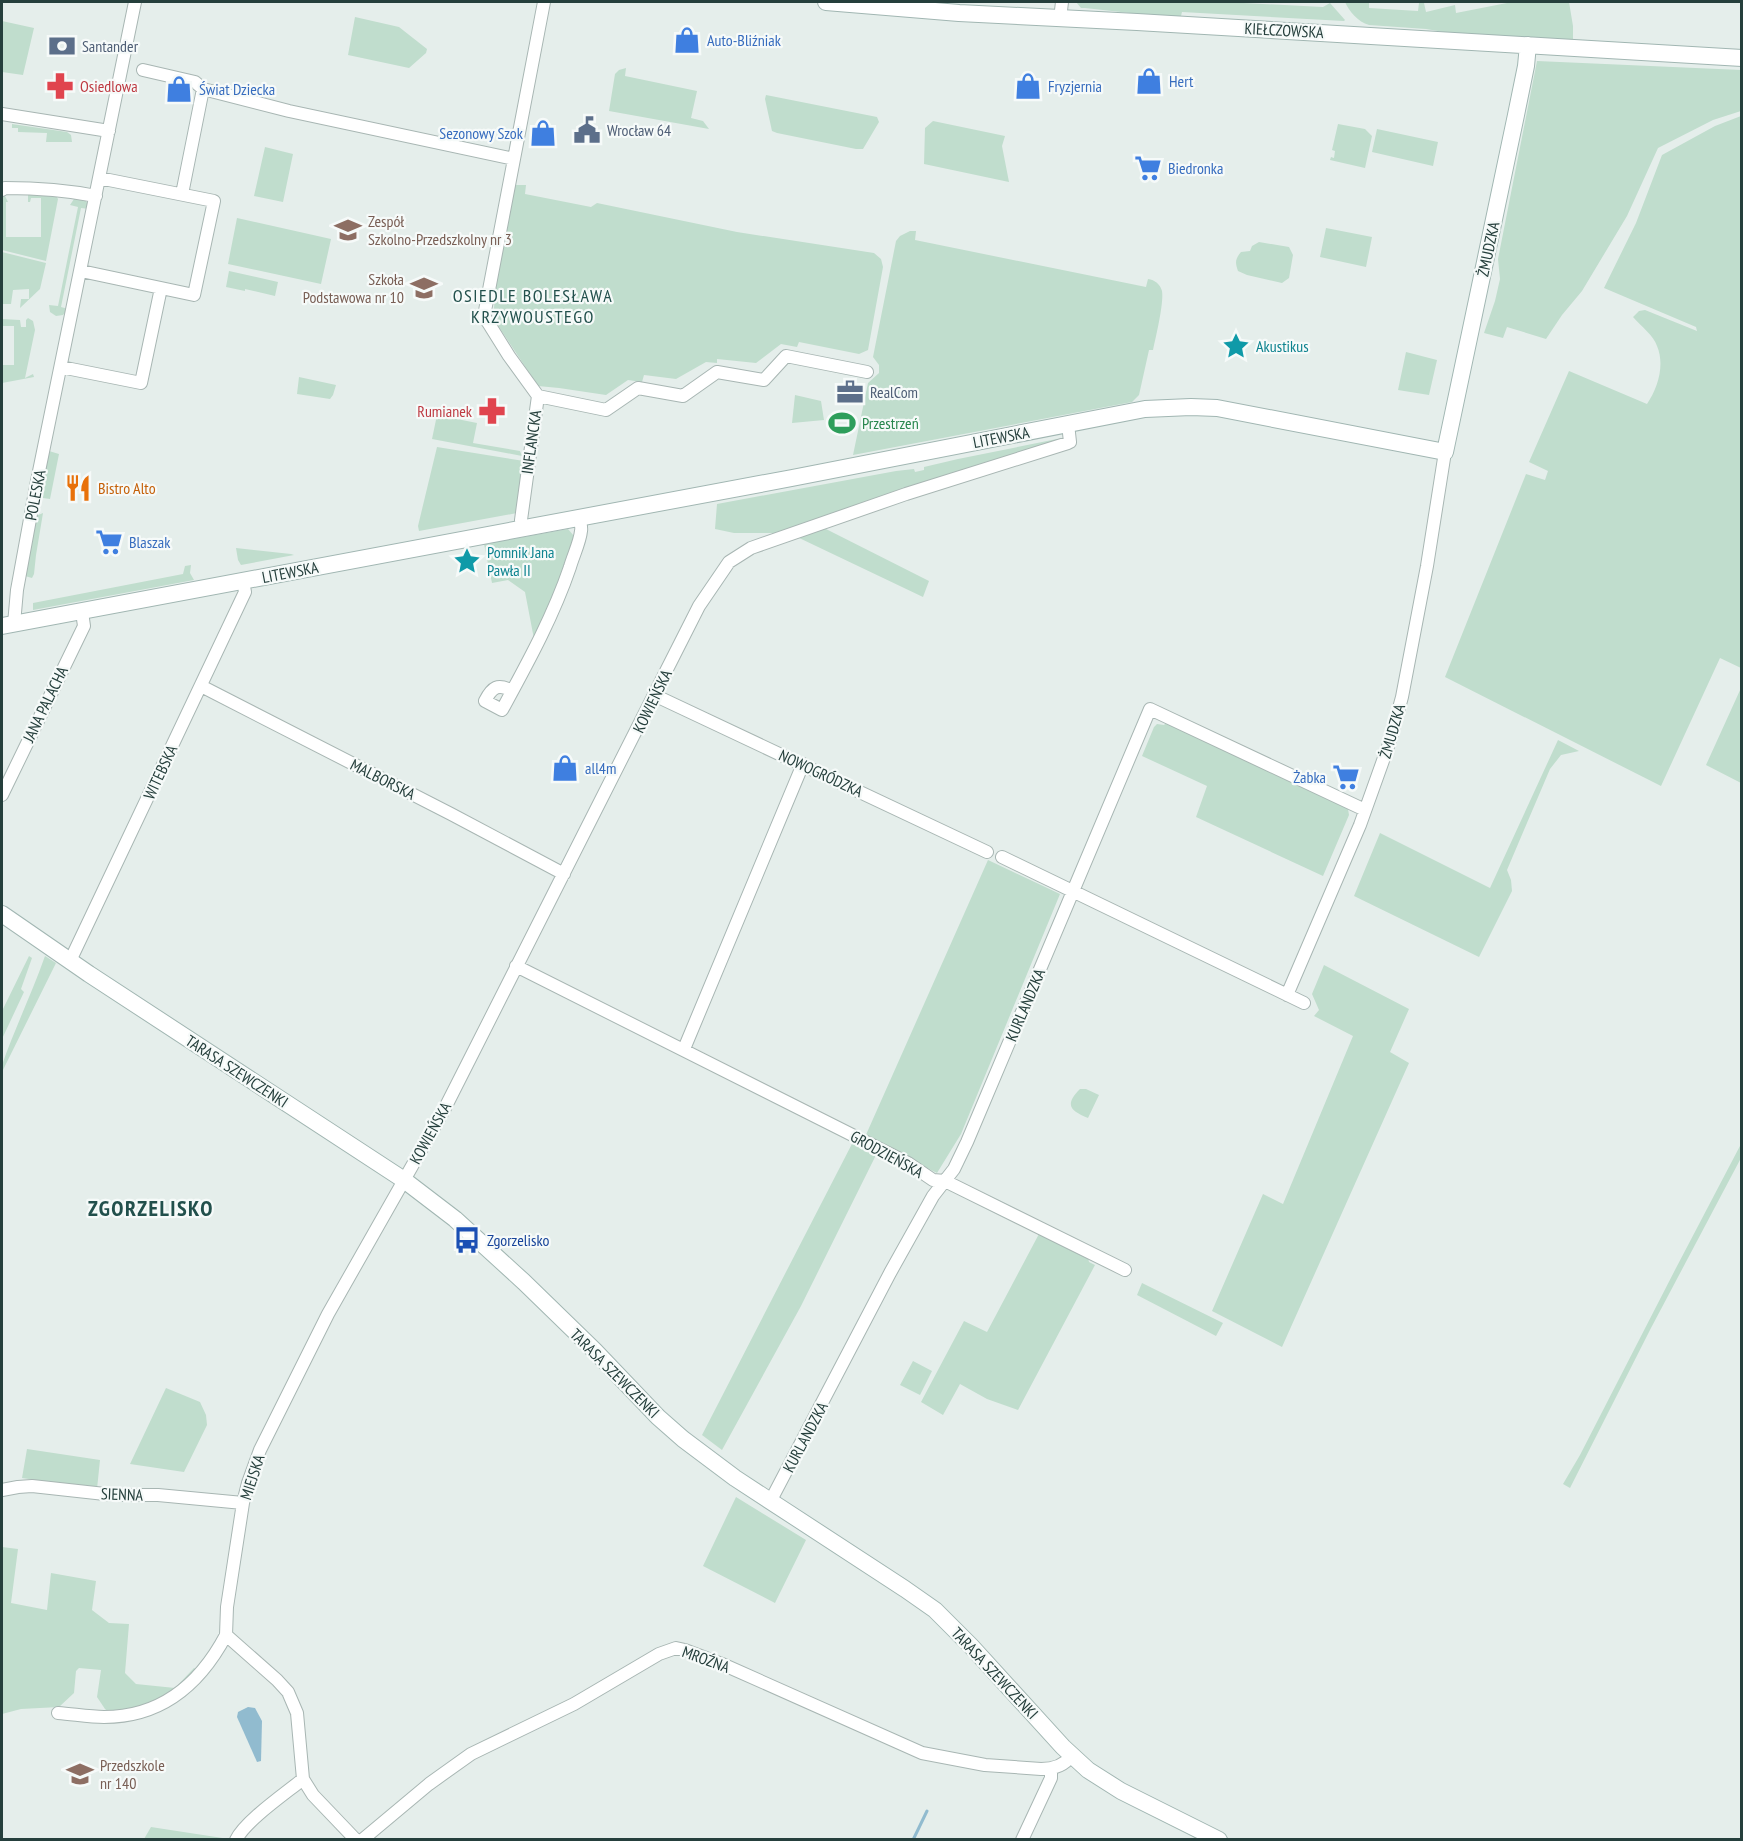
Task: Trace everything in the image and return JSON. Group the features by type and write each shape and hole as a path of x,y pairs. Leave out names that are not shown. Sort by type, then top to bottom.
{"street":[{"name":"POLESKA","path":"8,625 17,590 37,481 135,2"},
{"name":"INFLANCKA","path":"523,528 521,520 538,396 484,316 544,2"},
{"name":"KIEŁCZOWSKA","path":"826,2 959,13 1742,58"},
{"path":"1060,19 1062,2"},
{"name":"ŻMUDZKA","path":"1287,995 1365,810 1390,741 1402,697 1445,452 1526,66 1528,45"},
{"path":"143,70 195,82 203,89 357,126 514,159"},
{"path":"182,194 203,89"},
{"path":"2,114 109,131"},
{"path":"81,271 194,295 214,201 99,178"},
{"path":"2,190 31,188 96,196"},
{"path":"61,367 141,383 161,288"},
{"path":"538,396 606,410 638,388 682,396 717,372 764,380 786,356 867,372"},
{"name":"LITEWSKA","path":"8,625 804,476 1145,409 1217,408 1445,452"},
{"name":"KOWIEŃSKA","path":"404,1180 445,1108 704,596 732,559 752,548 906,494 1068,443 1070,439 1068,424"},
{"path":"512,691 559,597 581,531 579,517"},
{"name":"WITEBSKA","path":"70,961 245,592 243,581"},
{"name":"JANA PALACHA","path":"2,795 84,626 82,612"},
{"name":"MALBORSKA","path":"201,686 564,874"},
{"name":"NOWOGRÓDZKA","path":"654,695 987,852"},
{"name":"KURLANDZKA","path":"771,1500 890,1273 933,1196 954,1169 967,1142 1150,709 1365,810"},
{"path":"684,1049 803,764"},
{"path":"1002,857 1304,1003"},
{"name":"TARASA SZEWCZENKI","path":"2,914 404,1180 455,1219 508,1267 669,1427 721,1468 935,1610 971,1646 1071,1756 1088,1770 1121,1791 1219,1839"},
{"name":"GRODZIEŃSKA","path":"516,966 908,1163 933,1180 945,1181 1125,1270"},
{"name":"MIEJSKA","path":"226,1635 227,1607 243,1503 260,1450 328,1314 404,1180"},
{"name":"SIENNA","path":"2,1490 32,1486 114,1495 158,1495 243,1503"},
{"path":"58,1713 104,1717 126,1716 159,1704 183,1691 198,1678 213,1659 226,1635 288,1692 297,1713 303,1779 313,1795 356,1839"},
{"name":"MROŹNA","path":"362,1839 429,1784 471,1754 574,1704 659,1654 676,1648 722,1664 922,1753 985,1765 1051,1769"},
{"path":"1022,1839 1051,1778 1051,1769 1062,1765 1071,1756"},
{"path":"236,1839 256,1817 303,1779"}],"green space":[{"path":"1076,2 1225,2 1323,7 1330,3 1345,20 1182,12 1181,16 1166,17 1081,8"},
{"path":"1345,2 1369,2 1369,8 1418,11 1419,3 1424,3 1426,12 1455,5 1456,13 1512,2 1569,2 1573,42 1462,35 1426,29 1369,25 1354,16"},
{"path":"355,17 399,27 427,49 426,53 409,68 348,55"},
{"path":"2,21 34,28 23,75 2,72"},
{"path":"1537,61 1741,70 1741,111 1713,120 1658,148 1627,216 1582,291 1546,339 1507,327 1503,338 1484,333 1500,279 1498,259"},
{"path":"626,68 625,76 697,91 691,118 703,121 709,129 609,111 615,74"},
{"path":"766,95 877,117 879,122 863,149 777,133 772,131"},
{"path":"1741,116 1741,668 1720,658 1661,786 1445,677 1526,474 1545,480 1548,471 1529,462 1569,371 1647,404 1659,376 1659,353 1653,339 1633,317 1639,311 1645,310 1697,331 1696,327 1604,288 1636,223 1662,155 1715,126"},
{"path":"933,121 1005,136 1002,146 1009,182 924,164 925,128"},
{"path":"12,124 67,132 71,135 72,142 46,142 47,133 18,132 18,128 12,128"},
{"path":"1338,124 1365,129 1372,136 1365,168 1330,160 1331,157 1334,158 1335,151 1332,150"},
{"path":"1377,129 1438,142 1433,166 1372,152"},
{"path":"265,147 293,154 283,202 254,196"},
{"path":"514,185 526,185 525,194 591,207 597,203 737,232 874,253 881,259 883,267 868,350 859,354 799,342 797,347 781,344 756,363 717,359 717,363 706,362 676,379 644,375 642,382 628,380 606,395 538,386 493,318 498,265"},
{"path":"28,193 56,196 58,199 46,261 2,250 2,196 4,194 8,202 6,202 6,237 41,237 41,198 31,198 28,202"},
{"path":"77,198 84,199 89,209 81,208 61,307 68,309 63,315 56,316 50,312 49,305 58,306 78,207 70,205"},
{"path":"237,218 331,239 321,284 228,264"},
{"path":"1326,228 1372,237 1366,267 1320,257"},
{"path":"910,231 916,231 915,240 1146,287 1148,279 1155,281 1162,291 1161,311 1153,350 1149,350 1139,395 1132,402 853,455 868,383 879,373 879,365 873,357 896,241"},
{"path":"1259,242 1289,247 1293,255 1289,278 1282,283 1238,271 1236,261 1239,254 1250,251 1252,246"},
{"path":"2,252 46,263 40,289 20,308 21,299 29,299 29,289 13,290 11,304 2,304"},
{"path":"229,271 278,282 275,296 226,287"},
{"path":"28,318 33,321 35,330 25,378 33,374 34,377 2,383 2,365 14,365 14,326 3,326 2,330 2,319 20,320 21,327 26,327"},
{"path":"1406,352 1437,360 1429,395 1398,390"},
{"path":"299,377 336,385 333,395 330,399 297,394"},
{"path":"795,395 821,401 824,420 792,423"},
{"path":"437,415 477,423 473,443 520,451 522,456 432,439"},
{"path":"1057,439 773,535 772,533 734,533 715,529 717,504 896,471 914,469 915,472 924,470 924,467 958,459"},
{"path":"437,447 524,461 517,513 419,531 418,526"},
{"path":"49,451 59,454 50,499 43,498 40,494"},
{"path":"43,513 32,578 25,576 36,516"},
{"path":"824,528 929,581 923,597 795,536"},
{"path":"568,529 574,536 555,594 534,639 525,592 508,580 492,583 484,544"},
{"path":"236,548 291,554 294,555 241,565"},
{"path":"191,565 190,573 194,580 33,610 33,603 183,574 185,566"},
{"path":"1741,688 1741,783 1706,765"},
{"path":"1166,723 1348,809 1349,815 1323,876 1196,817 1207,786 1142,756 1154,727 1157,724"},
{"path":"1558,740 1579,751 1561,755 1550,769 1507,870 1512,891 1479,957 1354,896 1380,833 1490,888"},
{"path":"988,860 1060,894 961,1134 937,1173 865,1137"},
{"path":"29,956 32,958 21,989 24,992 2,1039 2,1011"},
{"path":"45,956 56,963 2,1072 7,1051"},
{"path":"1324,965 1409,1009 1390,1052 1409,1063 1282,1347 1212,1311 1263,1194 1283,1204 1353,1036 1314,1016 1319,1010 1312,994"},
{"path":"1080,1089 1086,1089 1099,1095 1088,1118 1074,1110 1071,1104"},
{"path":"855,1138 878,1151 801,1306 722,1450 702,1435"},
{"path":"1741,1144 1741,1158 1570,1488 1563,1484"},
{"path":"1040,1232 1088,1257 1089,1262 1095,1265 1018,1410 987,1399 960,1384 943,1415 921,1402 964,1321 987,1332"},
{"path":"1142,1283 1223,1323 1216,1336 1137,1295"},
{"path":"913,1361 932,1371 920,1395 900,1385"},
{"path":"166,1388 200,1402 206,1415 207,1425 184,1472 130,1464"},
{"path":"27,1449 100,1460 97,1489 22,1478"},
{"path":"736,1497 806,1540 775,1603 703,1566"},
{"path":"2,1547 18,1549 11,1603 47,1610 51,1573 96,1581 92,1610 109,1623 129,1624 125,1673 136,1684 175,1688 194,1668 199,1672 172,1695 127,1713 110,1713 97,1697 101,1670 79,1668 76,1671 74,1693 59,1707 21,1709 2,1714"},
{"path":"151,1827 229,1839 144,1839"}],"water":[{"path":"248,1707 255,1708 262,1721 261,1761 257,1762 237,1717 238,1712"}],"waterway":[{"path":"913,1840 927,1811"}],"place":[{"name":"Auto-Bliźniak","path":"687,40"},
{"name":"Santander","path":"62,46"},
{"name":"Hert","path":"1149,81"},
{"name":"Osiedlowa","path":"60,86"},
{"name":"Fryzjernia","path":"1028,86"},
{"name":"Świat Dziecka","path":"179,89"},
{"name":"Wrocław 64","path":"587,130"},
{"name":"Sezonowy Szok","path":"543,133"},
{"name":"Biedronka","path":"1148,168"},
{"name":"Zespół Szkolno-Przedszkolny nr 3","path":"348,230"},
{"name":"Szkoła Podstawowa nr 10","path":"424,288"},
{"name":"Akustikus","path":"1236,346"},
{"name":"RealCom","path":"850,392"},
{"name":"Rumianek","path":"492,411"},
{"name":"Przestrzeń","path":"842,423"},
{"name":"Bistro Alto","path":"78,488"},
{"name":"Blaszak","path":"109,542"},
{"name":"Pomnik Jana Pawła II","path":"467,561"},
{"name":"all4m","path":"565,768"},
{"name":"Żabka","path":"1346,777"},
{"name":"Zgorzelisko","path":"467,1240"},
{"name":"Przedszkole nr 140","path":"80,1774"}],"district":[{"name":"OSIEDLE BOLESŁAWA KRZYWOUSTEGO","path":"533,305"},
{"name":"ZGORZELISKO","path":"151,1208"}]}
